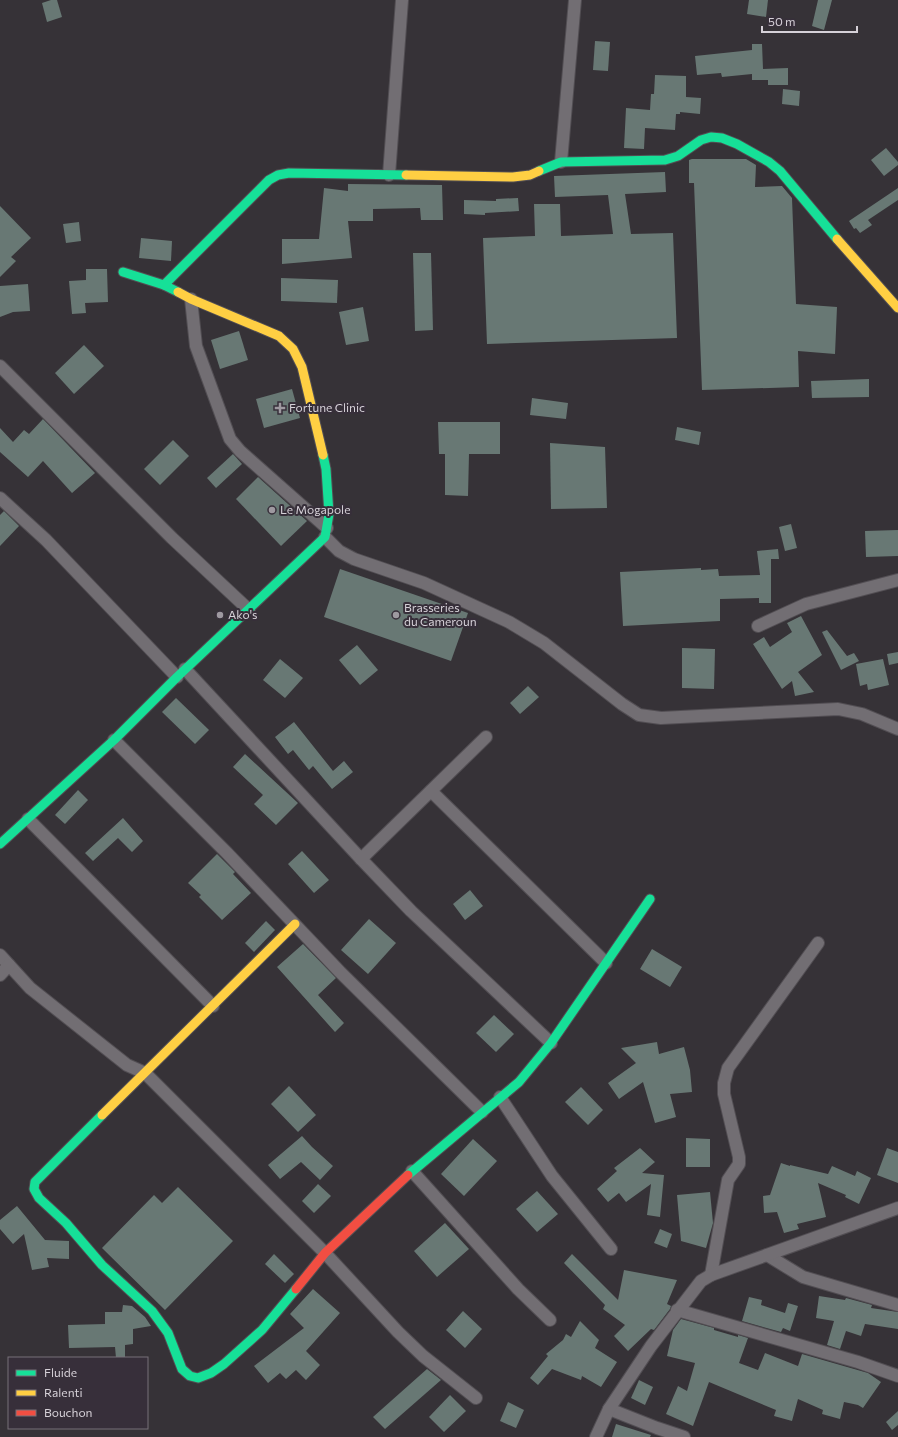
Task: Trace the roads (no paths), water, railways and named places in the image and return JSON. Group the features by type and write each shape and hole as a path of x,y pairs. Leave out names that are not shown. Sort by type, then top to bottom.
{"street":[{"path":"389,175 402,0"},
{"path":"561,162 575,0"},
{"path":"164,285 269,180 279,173 512,177 530,175 561,162 665,160 679,156 708,137 718,136 765,160 774,166 791,182 817,215 898,308"},
{"path":"0,844 114,740 181,673 249,610 326,532 329,514 326,469 323,451 302,367 297,354 291,345 279,336 191,299 164,285 123,272"},
{"path":"191,299 196,346 230,439 240,451 326,532 339,551 354,559 424,583 509,622 544,643 622,704 639,715 661,718 838,709 862,714 898,729"},
{"path":"0,366 172,538 249,610"},
{"path":"0,498 46,540 181,673 411,911 551,1043"},
{"path":"758,626 806,604 898,580"},
{"path":"361,859 486,738"},
{"path":"114,740 227,853 340,972 482,1112"},
{"path":"431,791 606,963"},
{"path":"28,819 213,1006"},
{"path":"295,924 35,1182 34,1189 39,1198 66,1223 102,1265 152,1311 168,1333 182,1369 190,1376 198,1378 211,1373 224,1364 262,1330 325,1253 412,1170 519,1082 551,1043 650,899"},
{"path":"711,1275 728,1180 739,1164 739,1157 724,1094 724,1083 728,1068 818,943"},
{"path":"0,955 30,988 127,1065 145,1073 325,1253 398,1332 423,1356 476,1398"},
{"path":"0,975 9,965"},
{"path":"500,1097 552,1176 611,1249"},
{"path":"412,1170 518,1289 550,1320"},
{"path":"596,1437 610,1409 651,1346 677,1310 701,1281 711,1275 898,1208"},
{"path":"767,1255 803,1277 898,1305"},
{"path":"677,1310 858,1362 898,1376"},
{"path":"610,1409 684,1437"}],"place":[{"name":"Fortune Clinic","path":"280,408"},
{"name":"Le Mogapole","path":"272,510"},
{"name":"Ako's","path":"220,615"},
{"name":"Brasseries du Cameroun","path":"396,615"}]}
